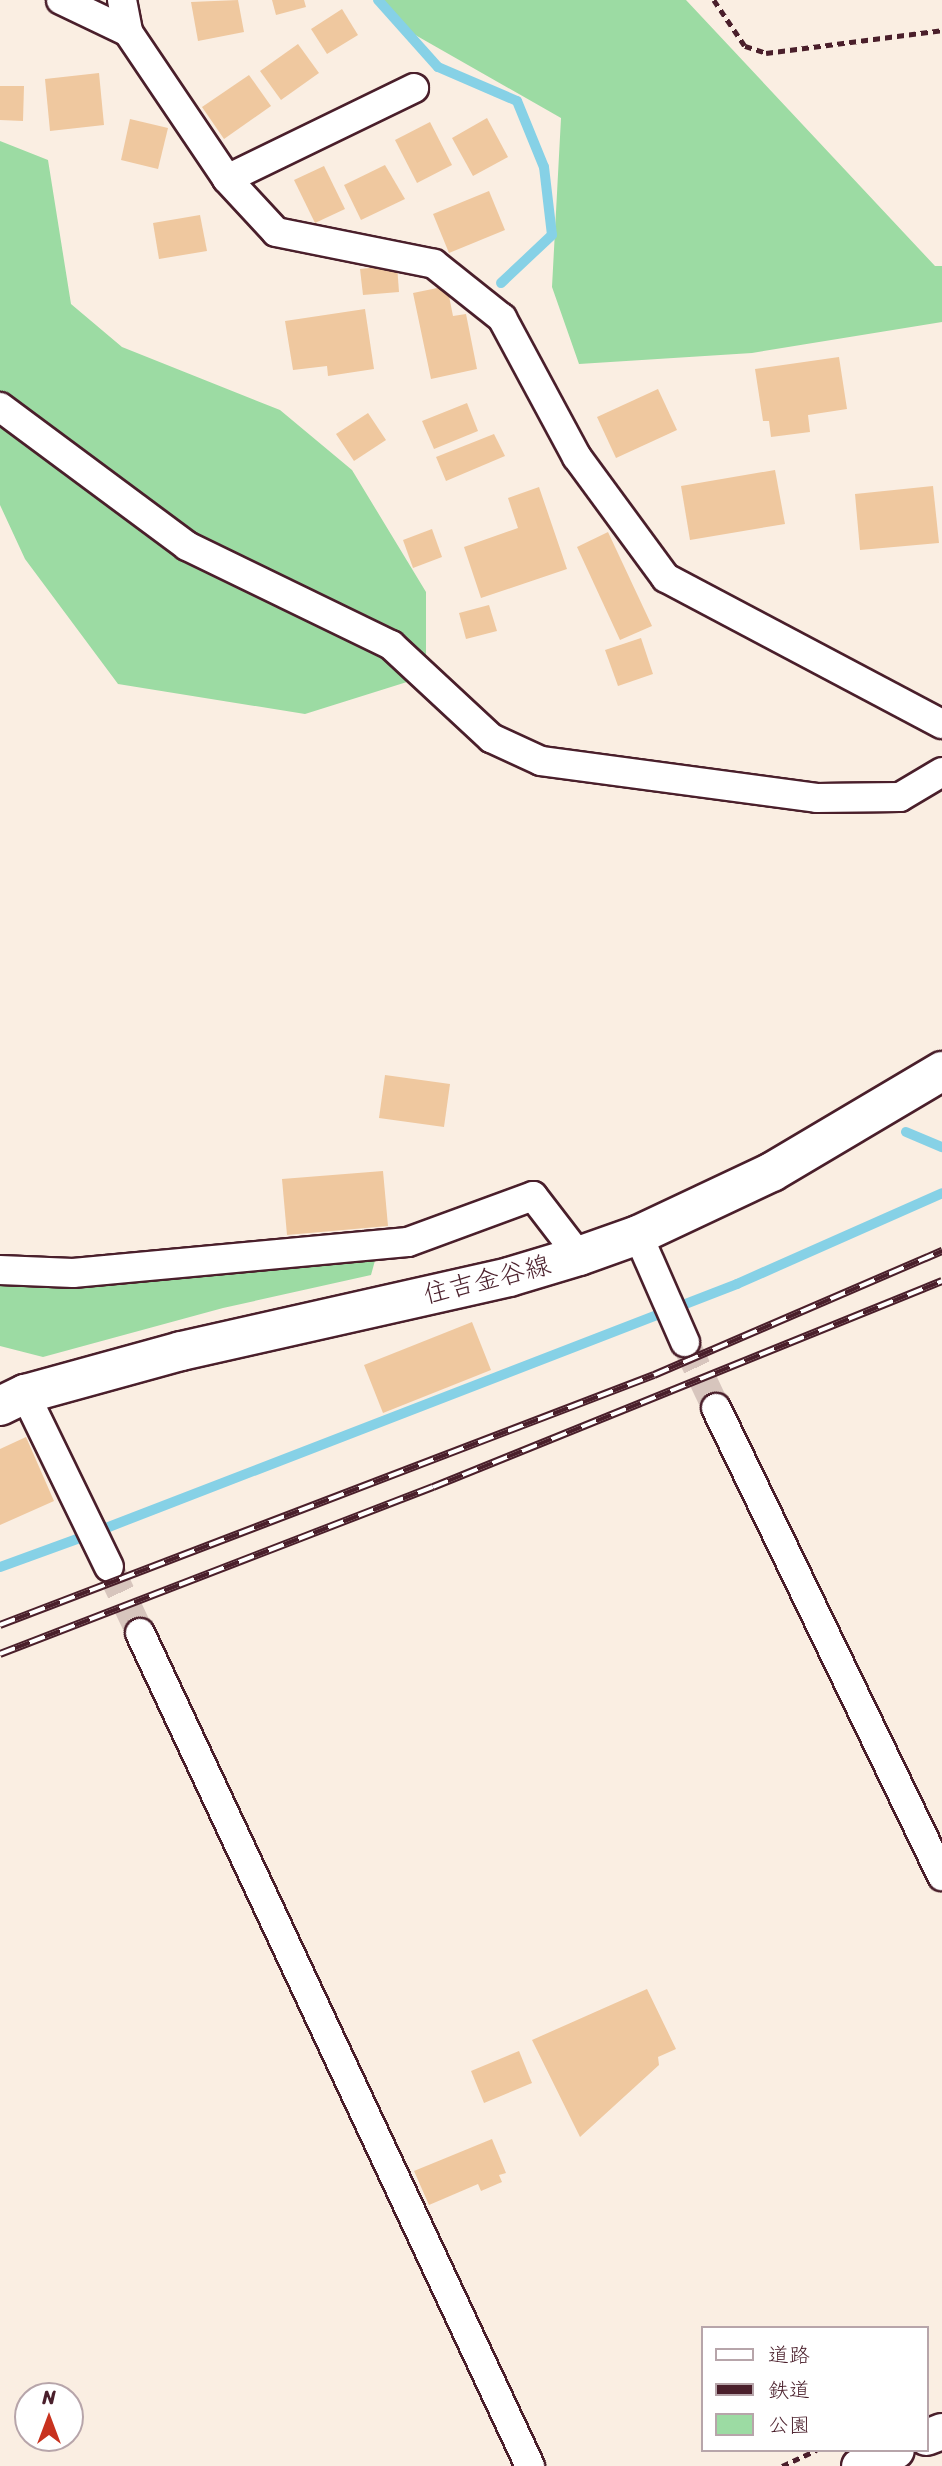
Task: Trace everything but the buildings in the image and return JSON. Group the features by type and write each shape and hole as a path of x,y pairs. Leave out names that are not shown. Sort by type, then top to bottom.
{"main road":[{"name":"住吉金谷線","path":"12,1400 181,1350 509,1277 579,1256 638,1235 772,1172 942,1071"}],"street":[{"path":"61,0 128,32"},
{"path":"122,0 128,32 227,179 276,232 434,264 502,318 578,457 666,578 942,724"},
{"path":"227,179 414,88"},
{"path":"0,407 187,545 391,645 491,738 541,761 817,798 900,797 942,772"},
{"path":"0,1270 73,1273 408,1242 533,1196 579,1256"},
{"path":"638,1235 685,1342"},
{"path":"12,1400 109,1567"},
{"path":"716,1408 942,1876"},
{"path":"140,1633 530,2466"},
{"path":"859,2466 891,2452"}],"path":[{"path":"714,0 745,46 766,53 942,30"},
{"path":"782,2466 813,2452"}],"green space":[{"path":"377,0 686,0 935,266 942,266 942,322 752,353 579,364 552,287 561,118 403,28"},
{"path":"0,141 48,160 71,304 122,347 280,410 352,470 426,592 426,676 305,714 118,684 25,559 0,505"},
{"path":"376,1257 371,1275 223,1308 43,1357 0,1346 0,1282"}],"waterway":[{"path":"378,0 438,67 517,101 544,167 552,235 501,283"},
{"path":"906,1132 942,1147"},
{"path":"106,1528 737,1284 942,1193"},
{"path":"0,1567 77,1539"}],"tunnel":[{"path":"685,1342 716,1408"},
{"path":"109,1567 140,1633"}],"railway":[{"path":"0,1625 654,1375 942,1251"},
{"path":"0,1654 433,1487 942,1281"}]}
